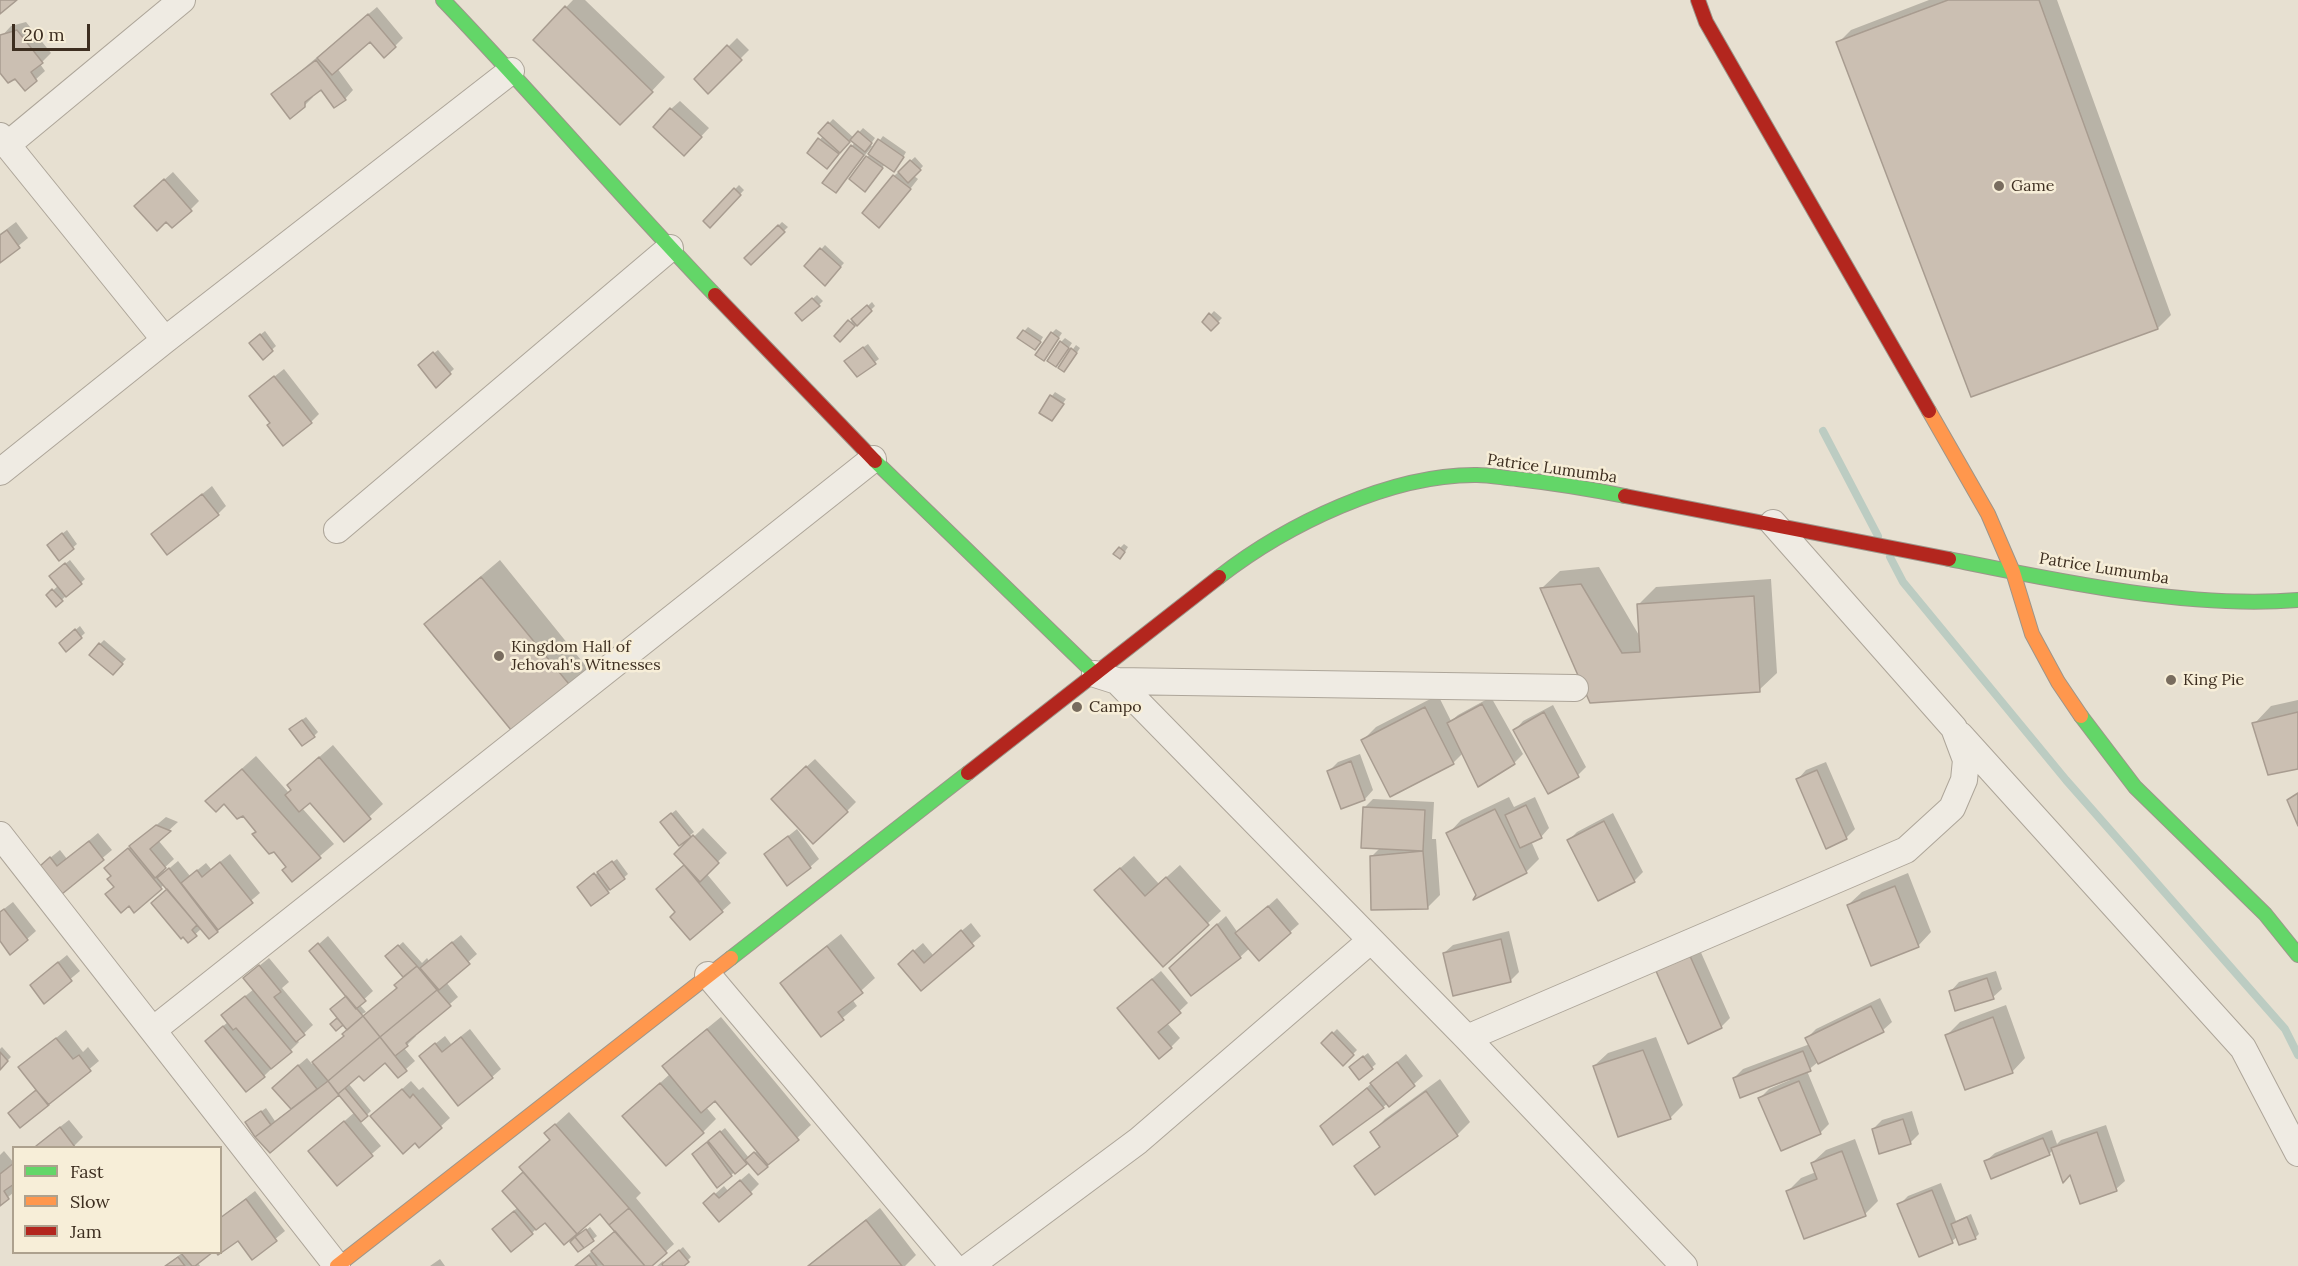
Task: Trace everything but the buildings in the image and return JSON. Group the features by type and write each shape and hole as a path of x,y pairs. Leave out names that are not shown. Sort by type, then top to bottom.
{"street":[{"path":"165,340 4,141 182,0"},
{"path":"443,0 511,71 670,248 873,459 1106,678 1467,1038 1684,1266"},
{"path":"1698,0 1706,22 1988,514 2013,572 2032,634 2058,682 2135,788 2265,914 2298,955"},
{"path":"0,472 165,340 511,71"},
{"path":"337,530 670,248"},
{"path":"153,1030 873,459"},
{"name":"Patrice Lumumba","path":"337,1266 708,975 1106,678 1232,567 1317,516 1401,485 1430,478 1477,476 1539,481 1773,523 2013,572 2150,594 2260,603 2298,600"},
{"path":"1773,523 1954,728 2243,1048 2298,1153"},
{"path":"1106,678 1575,688"},
{"path":"1467,1038 1906,850 1952,808 1964,780 1966,760 1954,728"},
{"path":"0,835 337,1266"},
{"path":"970,1266 1138,1141 1370,941"},
{"path":"708,975 953,1266"}],"waterway":[{"path":"1823,431 1878,536"},
{"path":"1890,557 1903,582 2066,780 2285,1029 2298,1055"}],"traffic: fast":[{"path":"443,0 715,295"},
{"path":"875,461 1095,674"},
{"path":"1219,577 1275,539 1307,522 1340,506 1409,483 1444,477 1482,475 1558,484 1625,496"},
{"path":"1949,559 2078,584 2168,597 2256,602 2298,600"},
{"path":"2081,716 2135,787 2265,914 2298,955"},
{"path":"731,958 968,773"}],"traffic: slow":[{"path":"1929,411 1988,514 2013,572 2032,634 2058,682 2081,716"},
{"path":"337,1266 731,958"}],"traffic: jam":[{"path":"1698,0 1706,22 1929,411"},
{"path":"715,295 875,461"},
{"path":"1625,496 1949,559"},
{"path":"968,773 1219,577"}],"place":[{"name":"Game","path":"1999,186"},
{"name":"Kingdom Hall of Jehovah's Witnesses","path":"499,656"},
{"name":"King Pie","path":"2171,680"},
{"name":"Campo","path":"1077,707"}]}
